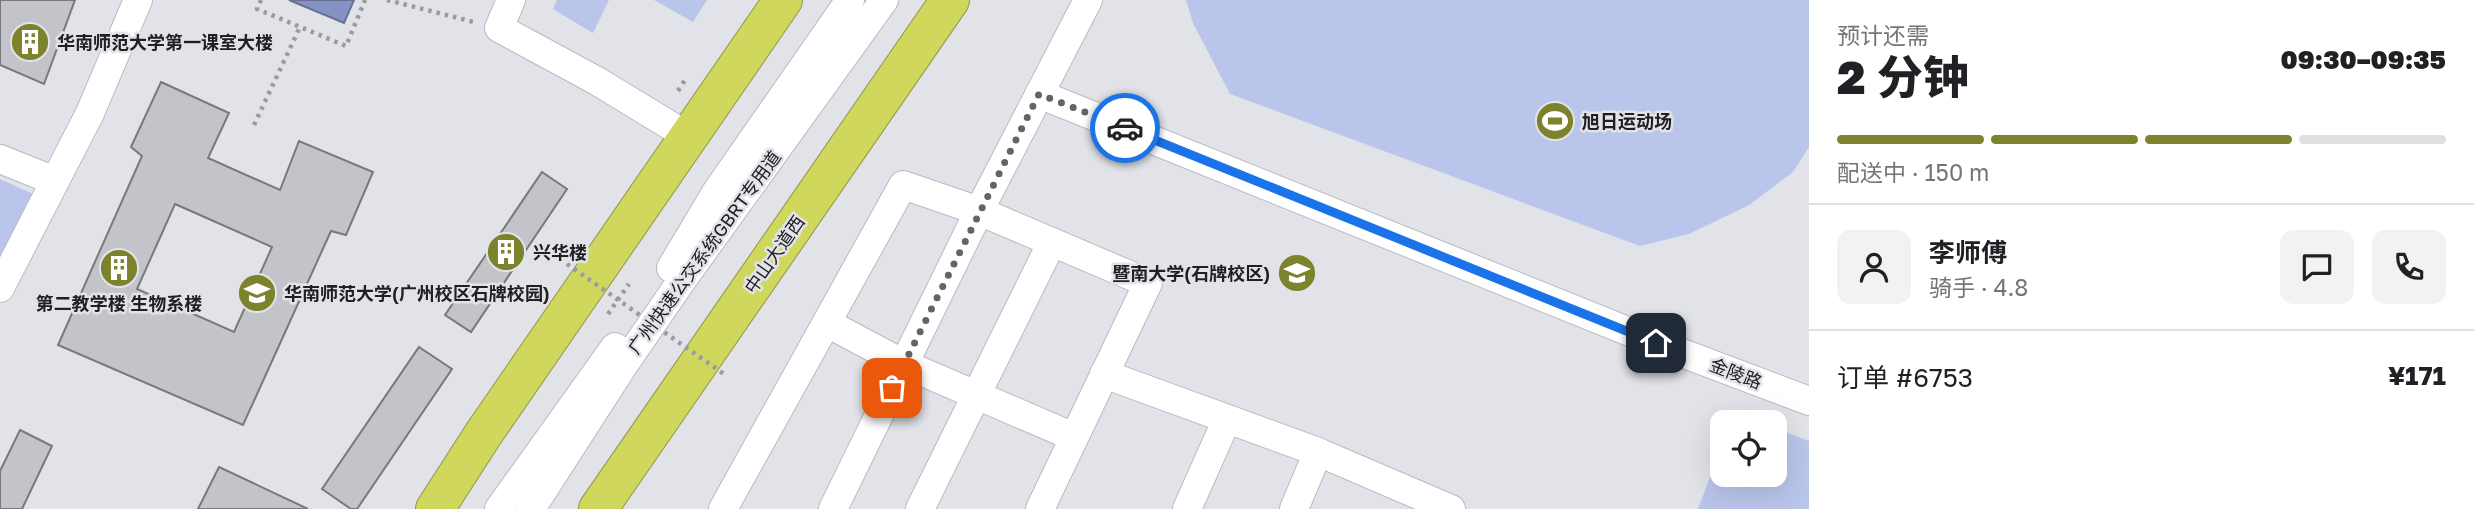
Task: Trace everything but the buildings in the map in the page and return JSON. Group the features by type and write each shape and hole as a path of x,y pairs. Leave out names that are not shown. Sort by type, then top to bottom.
{"highway":[{"path":"435,509 544,344 783,0"},
{"name":"中山大道西","path":"598,509 950,0"}],"street":[{"path":"0,289 90,113 138,0"},
{"path":"511,0 499,28 597,81 689,137"},
{"name":"广州快速公交系统GBRT专用道","path":"499,509 652,296 717,191 850,0"},
{"name":"广州快速公交系统GBRT专用道","path":"531,509 680,283 884,0"},
{"path":"833,509 979,211 1088,0"},
{"name":"金陵路","path":"1039,94 1669,348 1809,401"},
{"path":"0,159 55,181"},
{"path":"723,509 903,185 979,211 1148,283 1040,509"},
{"path":"920,509 1052,242"},
{"path":"827,323 904,364 1074,437"},
{"path":"1104,374 1318,452 1451,509"},
{"path":"1187,509 1227,419"},
{"path":"1294,509 1318,452"}],"path":[{"path":"261,0 257,9 346,46 365,0"},
{"path":"387,0 499,28"},
{"path":"254,125 300,27"},
{"path":"567,264 724,374"},
{"path":"624,315 632,305"}],"shaded area":[{"path":"289,0 354,0 344,23"},
{"path":"557,0 609,0 593,33 553,9"},
{"path":"654,0 707,0 693,22"},
{"name":"旭日运动场","path":"1186,0 1809,0 1809,147 1793,172 1749,205 1689,234 1640,246 1230,94 1193,23"},
{"path":"0,179 33,194 0,271"},
{"path":"1787,433 1809,441 1809,509 1698,509 1710,477 1710,487 1787,487"}],"way so far":[{"path":"892,388 1039,94 1125,128"}],"place":[{"name":"华南师范大学第一课室大楼","path":"30,42"},
{"name":"旭日运动场","path":"1555,121"},
{"name":"兴华楼","path":"506,252"},
{"name":"第二教学楼 生物系楼","path":"119,268"},
{"name":"暨南大学(石牌校区)","path":"1297,273"},
{"name":"华南师范大学(广州校区石牌校园)","path":"257,293"}],"route":[{"path":"1125,128 1656,343"}]}
